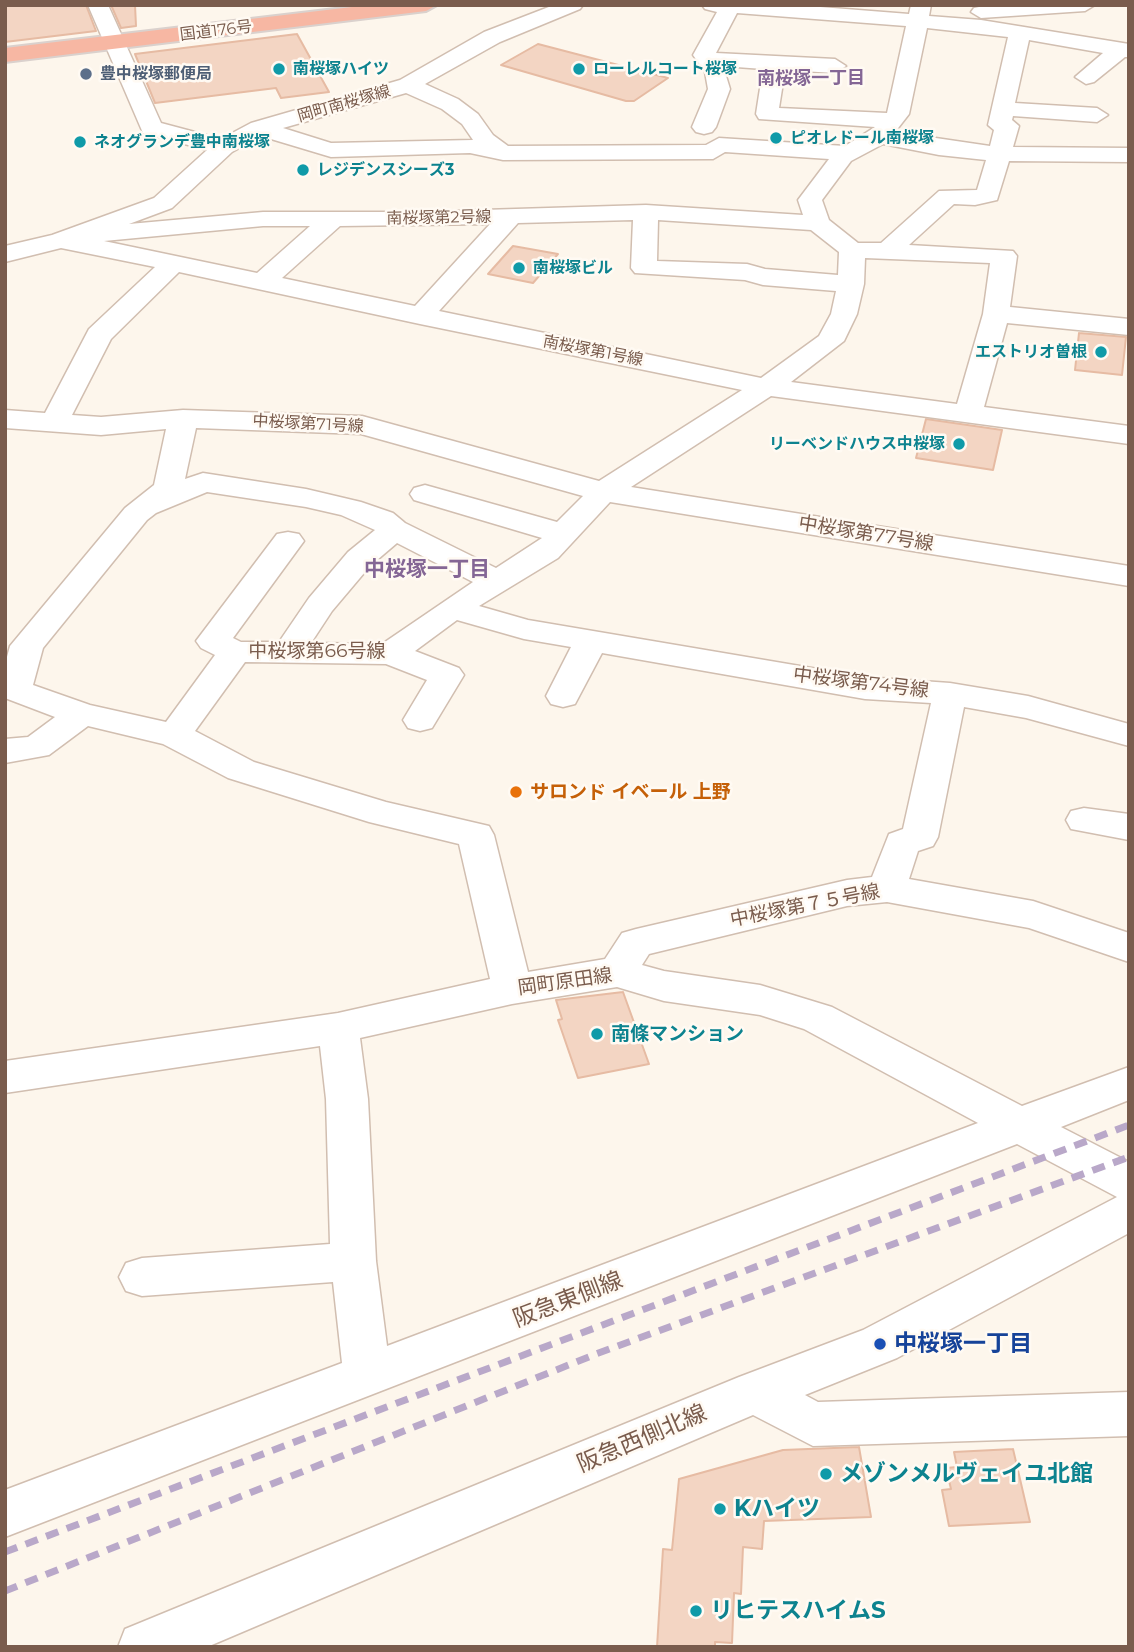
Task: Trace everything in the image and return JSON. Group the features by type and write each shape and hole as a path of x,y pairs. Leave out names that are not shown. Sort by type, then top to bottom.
{"highway":[{"name":"国道176号","path":"5,55 426,5"}],"street":[{"path":"97,5 152,128 224,148"},
{"name":"岡町南桜塚線","path":"5,254 61,240 163,203 224,148 259,128 408,85 492,37 573,5"},
{"path":"704,127 719,89 716,72 704,55 721,7 977,15 1085,5"},
{"path":"920,13 898,114 886,128 843,156 810,200 818,223 852,250 1004,256 996,314 968,414"},
{"path":"977,15 1020,33 1124,51"},
{"path":"885,253 948,196 975,198 988,195 1007,126 1000,125 1020,33"},
{"path":"1086,77 1124,51"},
{"path":"707,59 835,66"},
{"path":"775,64 767,114 886,128 939,148 1000,154 1129,155"},
{"path":"408,85 450,104 470,119 485,140 503,153"},
{"path":"1003,109 1097,115"},
{"path":"259,128 331,150 470,146 503,153 713,152 719,145 849,153"},
{"path":"646,212 644,268 747,272 763,277 851,284"},
{"name":"南桜塚第2号線","path":"61,240 263,219 510,217 646,212 818,223"},
{"path":"420,316 510,217"},
{"path":"263,281 334,218"},
{"name":"南桜塚第1号線","path":"61,240 766,387 1129,435"},
{"name":"中桜塚第66号線","path":"174,735 235,652 390,654 452,608 547,551 603,492 766,387 830,341 844,314 851,284 852,250"},
{"path":"54,423 99,335 174,264"},
{"path":"996,314 1129,327"},
{"name":"中桜塚第71号線","path":"5,419 101,426 183,419 362,425 603,492"},
{"path":"183,419 168,488 136,514 16,644 15,690 82,714 174,735 241,770 382,813 475,835 512,989"},
{"path":"136,514 183,488 213,481 350,508 382,520 394,530 497,581"},
{"name":"中桜塚第77号線","path":"603,492 1129,576"},
{"path":"425,494 563,534"},
{"path":"288,653 320,605 359,559 394,530"},
{"path":"235,652 213,641 288,541"},
{"name":"中桜塚第74号線","path":"452,608 524,629 591,641 865,688 950,694 1028,707 1129,735"},
{"path":"563,696 591,641"},
{"path":"390,654 447,675 420,720"},
{"path":"887,889 902,843 920,837 950,694"},
{"path":"5,751 37,747 82,714"},
{"path":"1084,820 1129,827"},
{"name":"中桜塚第７５号線","path":"617,972 636,943 847,893 887,889 1033,915 1129,948"},
{"name":"岡町原田線","path":"5,1077 338,1028 512,989 617,972 664,986 760,1000 818,1018 1129,1183"},
{"path":"338,1028 347,1099 353,1261 367,1376"},
{"name":"阪急東側線","path":"5,1514 1129,1083"},
{"name":"阪急西側北線","path":"144,1647 756,1392 880,1344 1129,1211"},
{"path":"142,1278 353,1261"},
{"path":"756,1392 813,1424 1129,1414"}],"building":[{"path":"5,5 86,5 96,31 5,42"},
{"path":"111,5 135,5 136,26 121,28"},
{"name":"南桜塚ハイツ","path":"297,34 329,92 281,98 276,88 155,103 135,54"},
{"name":"ローレルコート桜塚","path":"538,44 668,78 634,101 626,101 501,65"},
{"name":"南桜塚ビル","path":"513,246 558,254 533,283 488,274"},
{"name":"エストリオ曽根","path":"1079,333 1126,337 1122,375 1075,370"},
{"name":"リーベンドハウス中桜塚","path":"926,419 1002,430 993,470 916,458"},
{"name":"南條マンション","path":"623,992 649,1064 578,1078 558,1020 562,1019 556,1000"},
{"path":"859,1447 871,1517 764,1521 762,1549 743,1547 741,1594 734,1593 732,1643 715,1642 715,1647 657,1647 663,1549 672,1550 679,1479 783,1450"},
{"path":"1013,1449 1030,1522 949,1526 942,1490 951,1489 946,1468 957,1467 954,1452"}],"railway":[{"path":"5,1552 1129,1125"},
{"path":"5,1591 596,1354 1129,1157"}],"place":[{"name":"南桜塚ハイツ","path":"279,69"},
{"name":"ローレルコート桜塚","path":"579,69"},
{"name":"豊中桜塚郵便局","path":"86,74"},
{"name":"ピオレドール南桜塚","path":"776,138"},
{"name":"ネオグランデ豊中南桜塚","path":"80,142"},
{"name":"レジデンスシーズ3","path":"303,170"},
{"name":"南桜塚ビル","path":"519,268"},
{"name":"エストリオ曽根","path":"1101,352"},
{"name":"リーベンドハウス中桜塚","path":"959,444"},
{"name":"サロンド イベール 上野","path":"516,792"},
{"name":"南條マンション","path":"597,1034"},
{"name":"中桜塚一丁目","path":"880,1344"},
{"name":"メゾンメルヴェイユ北館","path":"826,1474"},
{"name":"Kハイツ","path":"720,1509"},
{"name":"リヒテスハイムS","path":"696,1611"}],"district":[{"name":"南桜塚一丁目","path":"811,79"},
{"name":"中桜塚一丁目","path":"427,570"}]}
